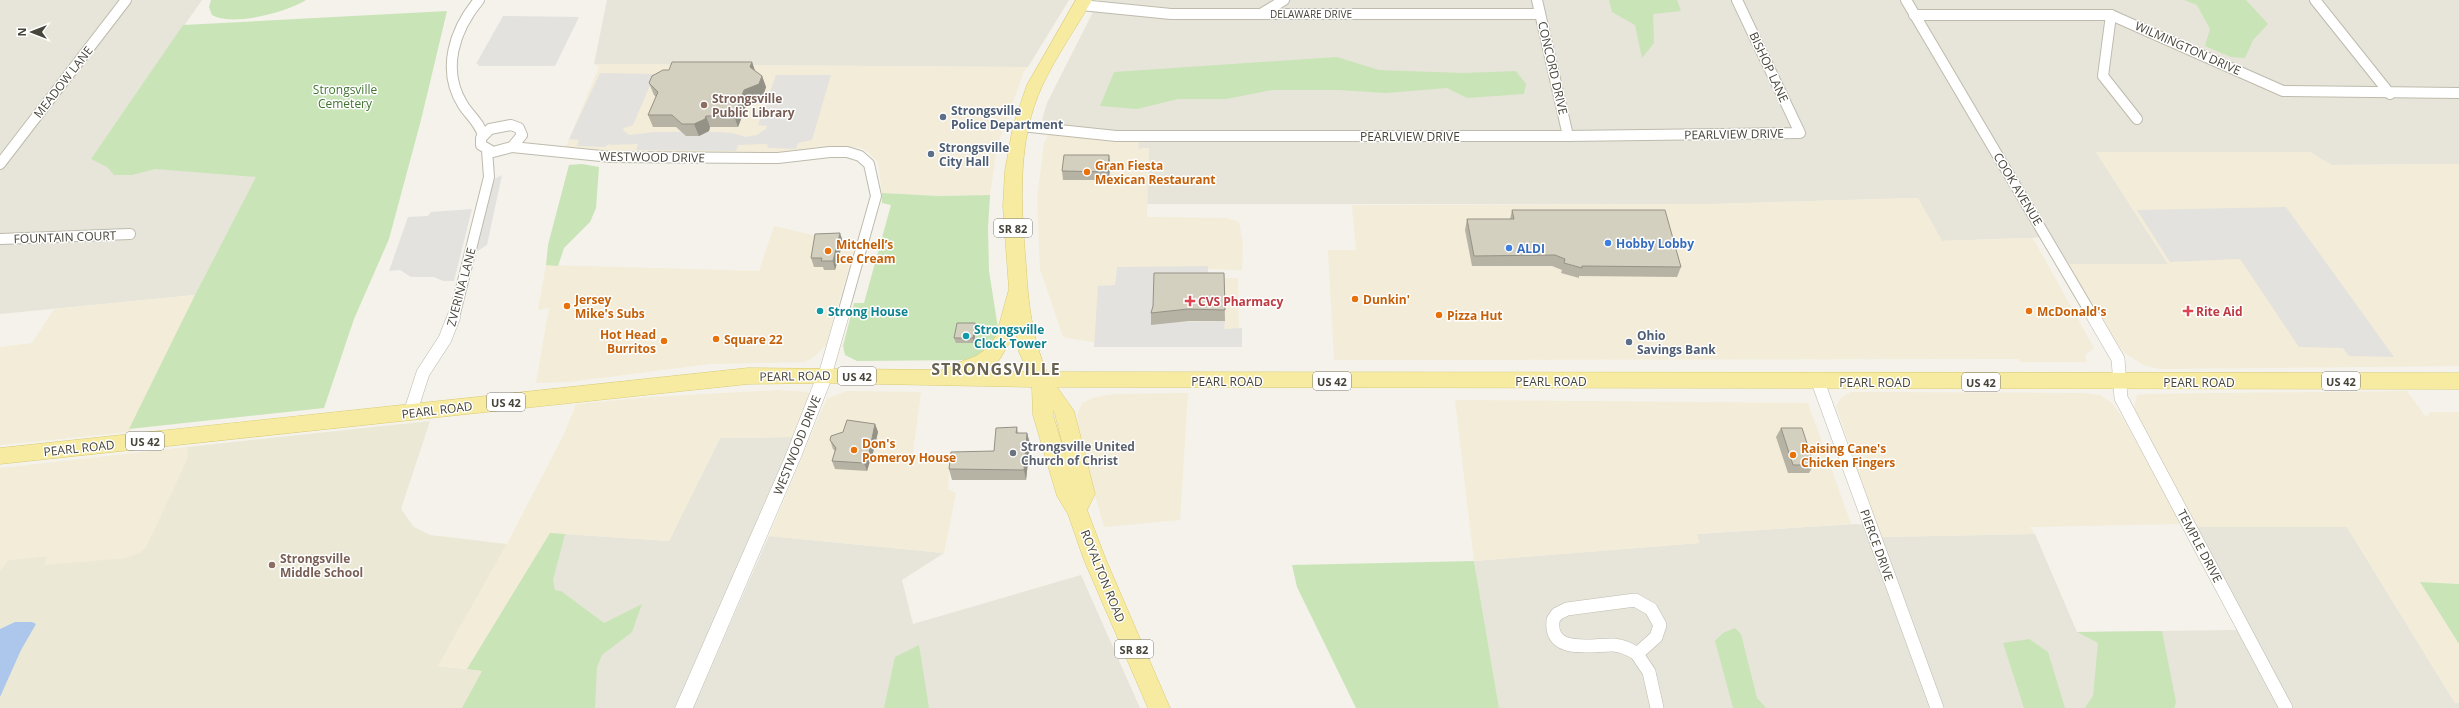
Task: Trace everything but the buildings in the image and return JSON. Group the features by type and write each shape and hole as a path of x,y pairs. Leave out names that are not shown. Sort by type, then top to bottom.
{"main road":[{"name":"ROYALTON ROAD","path":"1083,2 1035,85 1021,126 1012,188 1018,285 1028,352 1041,380 1042,415 1067,496 1078,510 1095,560 1159,708"},
{"path":"931,378 977,366 999,350 1012,312 1018,285"},
{"name":"PEARL ROAD","path":"0,456 410,413 676,382 748,376 825,375 1041,380 1818,382 2459,381"}],"street":[{"name":"MEADOW LANE","path":"0,164 126,0"},
{"path":"480,0 467,15 457,33 451,66 455,91 464,106 475,118 483,136 490,129 504,125"},
{"path":"1261,14 1284,0"},
{"name":"CONCORD DRIVE","path":"1537,0 1568,136"},
{"name":"BISHOP LANE","path":"1737,0 1800,133"},
{"name":"COOK AVENUE","path":"1906,0 2118,359 2119,382"},
{"path":"2315,0 2390,94"},
{"name":"DELAWARE DRIVE","path":"1083,2 1170,14 1540,14"},
{"name":"WILMINGTON DRIVE","path":"1914,15 2110,16 2133,23 2283,91 2390,94 2459,93"},
{"path":"2110,16 2103,76 2137,119"},
{"path":"475,118 504,125"},
{"name":"WESTWOOD DRIVE","path":"504,125 519,128 521,136 546,150"},
{"name":"PEARLVIEW DRIVE","path":"1021,126 1116,136 1568,136 1800,133"},
{"name":"ZVERINA LANE","path":"410,413 423,374 445,339 453,320 489,177 487,150 481,146 483,136"},
{"name":"ZVERINA LANE","path":"489,177 509,148 521,136"},
{"name":"WESTWOOD DRIVE","path":"487,150 509,148 546,150 594,157 707,158 778,158 838,151 854,154 865,159 872,172 876,196 825,375 792,457 684,708"},
{"name":"FOUNTAIN COURT","path":"0,239 130,234"},
{"name":"PIERCE DRIVE","path":"1818,382 1938,708"},
{"name":"TEMPLE DRIVE","path":"2119,382 2121,398 2286,708"},
{"path":"1637,654 1656,638 1660,630 1658,616 1643,603 1635,600 1567,609 1558,613 1554,619 1552,626 1556,636 1567,645 1613,645 1624,647 1637,654 1649,671 1657,708"}],"shaded area":[{"path":"0,0 202,0 92,158 277,138 195,295 0,314"},
{"path":"607,0 1069,0 1028,67 594,64"},
{"path":"1099,0 2459,0 2459,164 2331,165 2310,152 2096,152 2168,264 2069,264 2052,237 1942,241 1917,198 1713,204 1145,204 1149,148 1138,149 1135,132 1050,125 1042,120 1047,103"},
{"path":"503,16 579,17 555,66 478,66 479,64 476,64"},
{"path":"594,64 1028,67 1024,71 997,147 990,195 939,196 882,193 878,162 867,151 858,147 773,156 591,153 565,149 599,67"},
{"path":"600,73 655,74 633,125 624,128 623,130 629,135 655,132 718,132 732,133 746,137 757,135 766,129 767,126 758,125 776,75 831,75 812,140 798,143 796,149 768,148 767,144 738,145 736,151 636,150 638,144 610,145 610,143 605,147 577,146 579,140 569,139"},
{"path":"1049,134 1139,141 1138,149 1149,148 1147,217 1227,218 1239,222 1243,244 1242,270 1117,267 1115,278 1238,278 1239,341 1092,342 1063,337 1040,269 1037,199 1044,143"},
{"path":"2096,152 2310,152 2331,165 2459,164 2459,366 2160,369 2146,366 2124,353 2090,304 2069,264 2168,264"},
{"path":"502,175 487,245 476,252 491,181"},
{"path":"1918,198 1942,241 2033,238 2094,348 2085,355 2087,362 2020,362 2018,359 1334,360 1328,250 1356,250 1352,205 1713,204"},
{"path":"2286,207 2394,357 2349,356 2343,348 2299,347 2240,259 2170,262 2137,210"},
{"path":"472,209 454,281 443,281 434,277 411,277 400,270 389,271 408,217 428,216 431,212"},
{"path":"774,226 816,236 857,240 826,345 814,357 804,362 710,364 569,382 536,383 549,308 538,310 546,265 759,271"},
{"path":"1208,266 1208,284 1161,322 1225,321 1224,329 1242,328 1242,347 1094,347 1098,286 1115,285 1117,267"},
{"path":"195,295 129,432 0,445 0,347 32,343 54,309"},
{"path":"779,390 808,392 810,397 795,437 720,438 669,541 550,533 467,669 438,666 507,544 564,434 576,404 651,397"},
{"path":"846,391 921,392 913,453 950,464 948,489 956,493 944,553 769,536 827,399"},
{"path":"2407,391 2426,417 2431,412 2459,412 2459,584 2420,582 2459,644 2459,703 2455,703 2347,527 2198,527 2140,424 2134,408 2137,395 2146,394"},
{"path":"1851,392 2083,393 2100,395 2112,403 2124,420 2181,524 2030,527 2035,534 1880,537 1836,406 1841,398"},
{"path":"1188,393 1180,520 1104,527 1081,446 1077,415 1082,403 1095,397 1115,394"},
{"path":"1455,400 1808,403 1851,524 1697,534 1699,543 1474,561"},
{"name":"Strongsville Middle School","path":"430,421 401,509 414,527 430,535 507,544 438,666 482,671 462,708 0,708 0,571 8,560 48,556 44,565 125,558 141,552 146,547 188,457 187,447"},
{"path":"795,437 679,708 462,708 482,671 467,669 550,533 669,541 720,438"},
{"path":"187,447 188,457 146,547 141,552 125,558 43,566 48,556 8,560 0,571 0,468"},
{"path":"1855,524 1876,526 1880,537 2035,534 2077,632 2237,630 2181,524 2196,524 2198,527 2347,527 2455,703 2459,703 2459,708 1499,708 1474,561 1699,543 1697,534"},
{"path":"769,536 944,553 902,580 913,624 1081,575 1140,708 693,708"}],"green space":[{"path":"211,0 306,0 297,5 273,13 246,19 232,19 212,15 209,7"},
{"path":"1609,0 1677,0 1681,11 1653,14 1654,43 1642,58 1635,25 1612,12"},
{"path":"2184,0 2246,0 2268,24 2253,40 2245,58 2231,57 2205,46 2210,29 2197,5"},
{"name":"Strongsville Cemetery","path":"447,11 421,120 389,239 354,319 324,408 129,429 195,295 256,177 155,169 132,175 114,175 107,167 91,159 183,25"},
{"path":"1337,57 1379,70 1463,73 1516,71 1526,84 1524,94 1467,98 1447,88 1386,93 1338,90 1272,90 1226,99 1178,99 1137,109 1100,106 1114,72"},
{"path":"582,164 599,167 596,208 590,222 564,248 558,266 546,265 548,245 569,165"},
{"path":"882,193 939,196 990,195 988,228 989,271 998,328 995,347 969,360 857,361 845,355 843,346 854,303 864,303 891,205 882,203"},
{"path":"550,533 565,534 553,580 555,590 561,591 604,623 642,604 632,632 602,655 597,667 595,708 462,708 482,671 467,669"},
{"path":"1474,561 1499,708 1356,708 1297,587 1292,565"},
{"path":"2420,582 2459,584 2459,644"},
{"path":"1735,628 1741,634 1757,698 1766,708 1733,708 1715,641 1723,633"},
{"path":"2162,631 2176,702 2174,708 2085,708 2093,696 2098,643 2077,632"},
{"path":"2029,639 2048,652 2065,708 2024,708 2003,643"},
{"path":"919,645 929,708 884,708 895,657"}],"water":[{"path":"15,622 32,622 36,624 21,650 0,697 0,629"}],"place":[{"name":"Strongsville Public Library","path":"704,105"},
{"name":"Strongsville Police Department","path":"943,117"},
{"name":"Strongsville City Hall","path":"931,154"},
{"name":"Gran Fiesta Mexican Restaurant","path":"1087,172"},
{"name":"Hobby Lobby","path":"1608,243"},
{"name":"ALDI","path":"1509,248"},
{"name":"Mitchell’s Ice Cream","path":"828,251"},
{"name":"Dunkin'","path":"1355,299"},
{"name":"CVS Pharmacy","path":"1190,301"},
{"name":"Jersey Mike's Subs","path":"567,306"},
{"name":"Strong House","path":"820,311"},
{"name":"McDonald's","path":"2029,311"},
{"name":"Rite Aid","path":"2188,311"},
{"name":"Pizza Hut","path":"1439,315"},
{"name":"Strongsville Clock Tower","path":"966,336"},
{"name":"Square 22","path":"716,339"},
{"name":"Hot Head Burritos","path":"664,341"},
{"name":"Ohio Savings Bank","path":"1629,342"},
{"name":"Don's Pomeroy House","path":"854,450"},
{"name":"Strongsville United Church of Christ","path":"1013,453"},
{"name":"Raising Cane's Chicken Fingers","path":"1793,455"},
{"name":"Strongsville Middle School","path":"272,565"}],"district":[{"name":"STRONGSVILLE","path":"996,369"}]}
